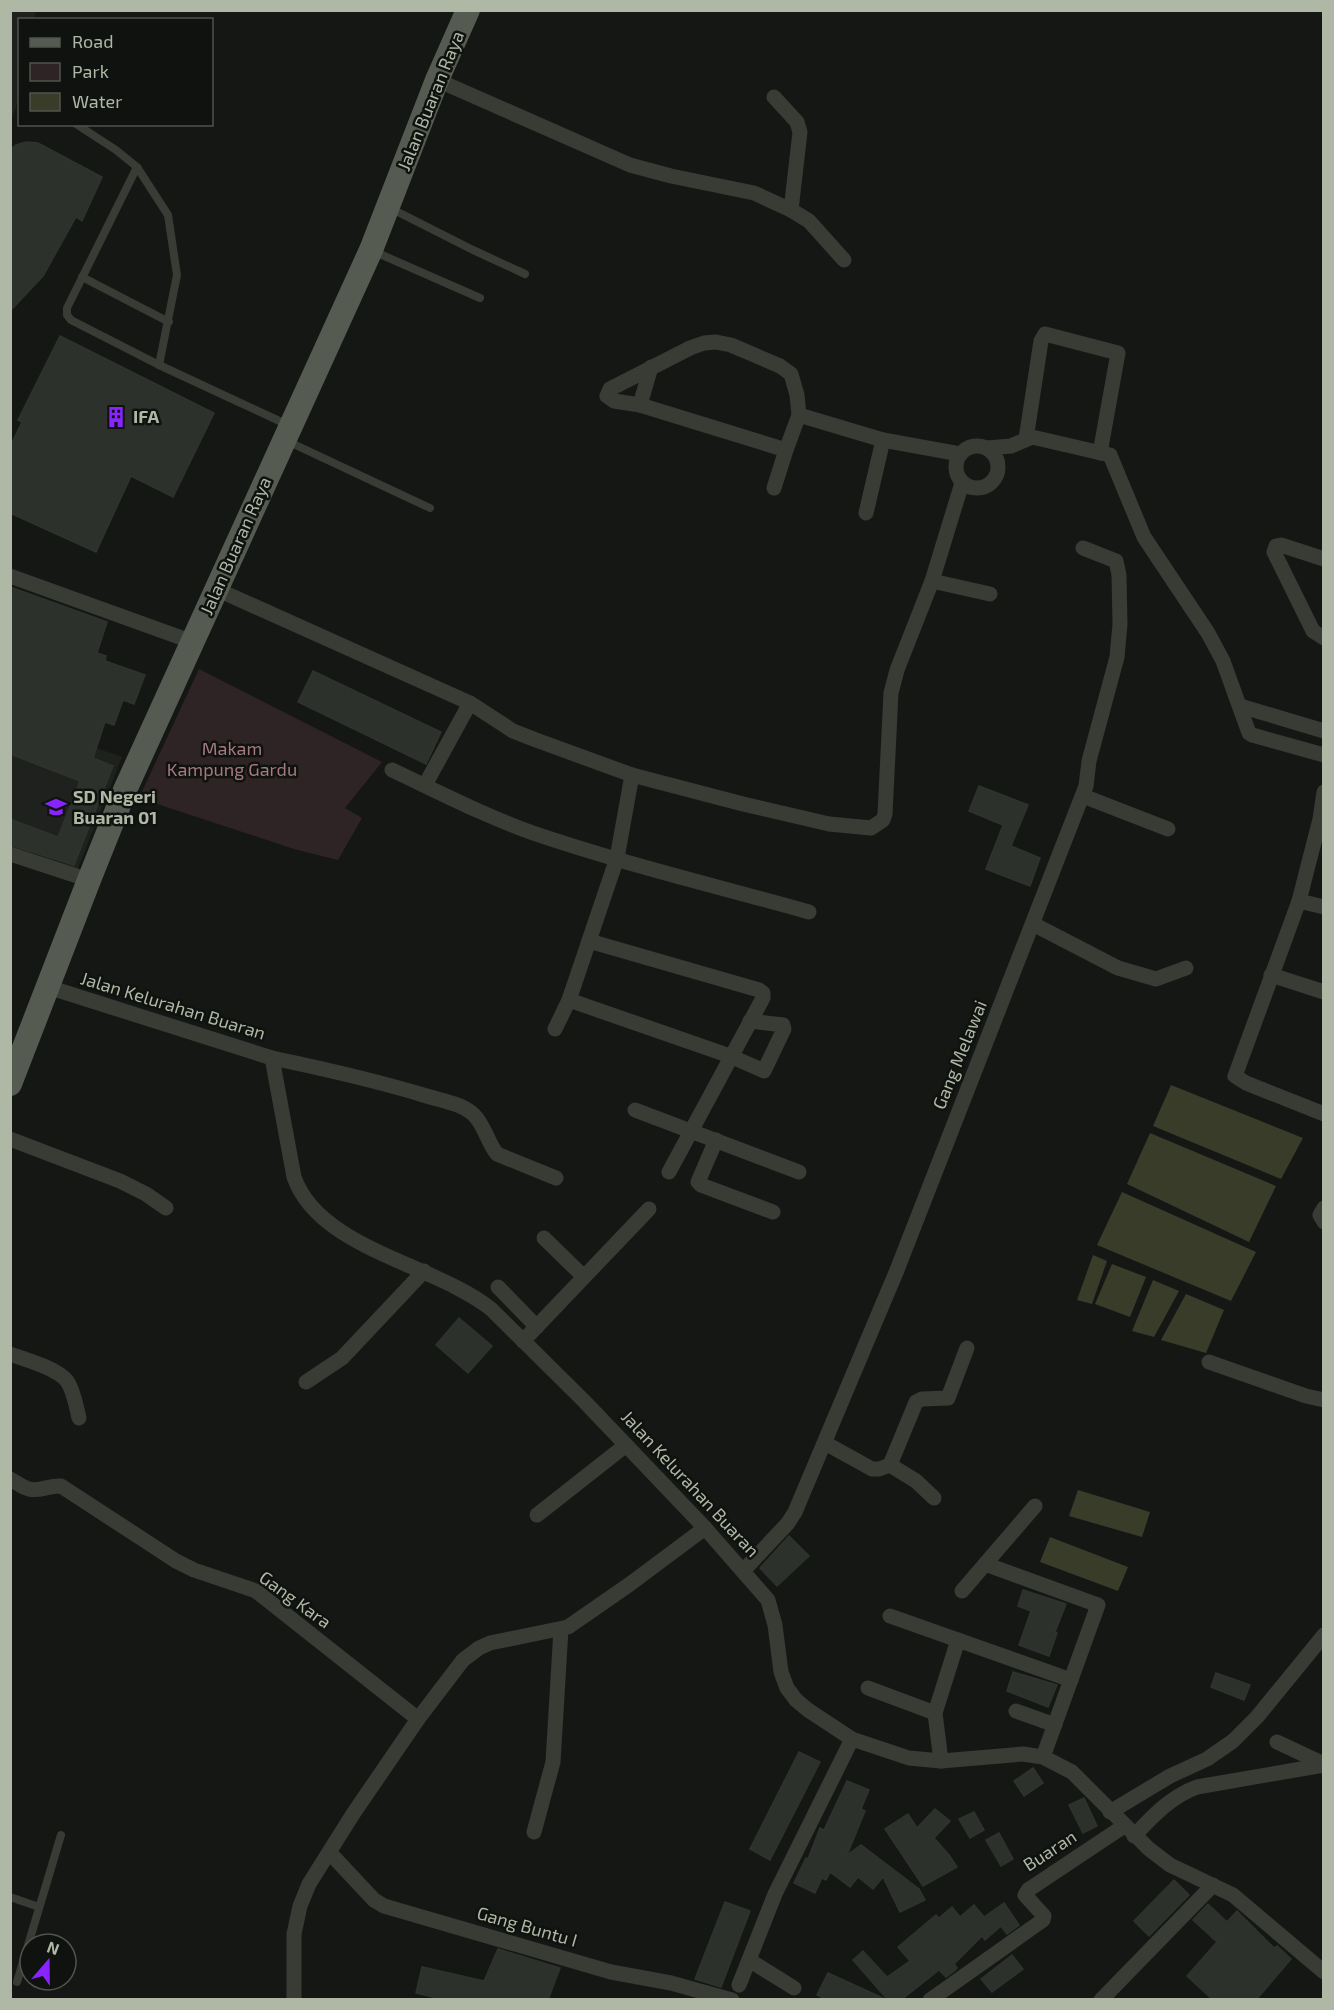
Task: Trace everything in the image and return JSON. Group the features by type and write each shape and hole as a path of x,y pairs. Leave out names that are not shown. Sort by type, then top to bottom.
{"main road":[{"name":"Jalan Buaran Raya","path":"10,1084 125,790 371,250 437,80 468,10"}],"street":[{"path":"437,80 630,165 671,176 744,190 791,210 809,221 844,260"},
{"path":"774,97 797,122 800,132 791,210"},
{"path":"1026,439 1041,341 1046,334 1118,353 1100,453"},
{"path":"774,488 799,415 797,395 790,374 780,366 731,345 716,342 704,343 651,367 608,392 607,396 614,401 640,405 786,450"},
{"path":"640,405 651,367"},
{"path":"799,415 883,440 960,454"},
{"path":"987,448 993,453 998,466 998,474 994,481 981,489 974,489 962,483 955,468 960,454 972,446 987,448 1011,446 1032,437 1110,455 1144,537 1217,649 1247,729 1252,735 1323,755"},
{"path":"866,513 883,440"},
{"path":"216,589 470,703 513,731 632,775 829,824 871,828 879,824 885,813 891,693 897,670 932,581 962,483"},
{"path":"1323,559 1281,545 1276,546 1274,552 1312,631 1323,638"},
{"name":"Gang Melawai","path":"744,1570 788,1523 825,1443 897,1270 1083,796 1096,730 1117,657 1120,624 1119,575 1116,561 1083,548"},
{"path":"10,576 192,642"},
{"path":"932,581 990,594"},
{"path":"425,785 470,703"},
{"path":"1240,706 1323,731"},
{"path":"392,770 486,814 533,833 809,912"},
{"path":"555,1029 569,1000 617,858 632,775"},
{"path":"1322,1109 1246,1083 1235,1076 1299,901 1322,820 1323,792"},
{"path":"1083,796 1168,829"},
{"path":"10,854 88,880"},
{"path":"1299,901 1323,908"},
{"path":"1033,924 1085,952 1156,979 1186,968"},
{"path":"589,941 763,993 763,998 669,1172"},
{"path":"1271,975 1323,992"},
{"name":"Jalan Kelurahan Buaran","path":"48,987 272,1058 294,1177 299,1190 311,1206 335,1227 361,1244 424,1271 475,1297 523,1341 626,1445 744,1570 768,1600 775,1625 781,1672 787,1688 808,1710 852,1738 909,1758 941,1761 1023,1754 1043,1757 1072,1772 1129,1831 1170,1864 1233,1895 1323,1971"},
{"path":"569,1000 764,1070 784,1029 783,1025 750,1021"},
{"path":"272,1058 404,1089 455,1105 471,1112 480,1122 497,1154 556,1178"},
{"path":"634,1110 799,1172"},
{"path":"10,1139 120,1181 146,1194 166,1208"},
{"path":"716,1140 698,1182 773,1212"},
{"path":"1323,1208 1320,1215 1323,1222"},
{"path":"523,1341 649,1209"},
{"path":"544,1238 584,1278"},
{"path":"306,1382 342,1358 424,1271"},
{"path":"498,1287 537,1327"},
{"path":"825,1443 872,1468 879,1469 890,1464 916,1402 922,1399 948,1398 968,1348"},
{"path":"10,1354 57,1372 72,1391 79,1418"},
{"path":"1209,1362 1323,1400"},
{"path":"537,1515 626,1445"},
{"path":"890,1464 916,1481 934,1498"},
{"name":"Gang Kara","path":"10,1479 34,1490 52,1485 61,1486 176,1561 194,1570 256,1591 418,1719"},
{"path":"962,1591 1035,1506"},
{"path":"294,2000 294,1934 297,1917 309,1884 353,1814 418,1719 464,1660 479,1648 490,1643 568,1627 705,1528"},
{"path":"985,1564 1098,1605 1043,1757"},
{"path":"890,1616 1071,1680"},
{"path":"534,1832 553,1762 561,1629"},
{"path":"1110,1812 1170,1776 1207,1759 1233,1741 1257,1717 1323,1635"},
{"path":"941,1761 934,1713 958,1640"},
{"path":"868,1688 934,1713"},
{"path":"1016,1711 1055,1725"},
{"path":"738,1985 776,1894 852,1738"},
{"path":"1277,1742 1323,1765"},
{"path":"1129,1831 1184,1792 1197,1787 1323,1765"},
{"name":"Buaran","path":"930,2000 1043,1920 1044,1916 1025,1895 1025,1892 1129,1831"},
{"name":"Gang Buntu I","path":"330,1853 374,1900 384,1906 610,1972 671,1983 732,2000"},
{"path":"1101,2000 1213,1885"},
{"path":"748,1960 794,1988"}],"lane":[{"path":"79,126 137,167 168,215 177,274 159,365"},
{"path":"137,167 67,308 67,315 71,320 430,508"},
{"path":"388,207 525,274"},
{"path":"371,250 480,298"},
{"path":"82,277 169,322"},
{"path":"17,1982 61,1836"},
{"path":"10,1897 39,1907"}],"shaded area":[{"path":"11,10 36,11 34,18 18,18 18,96 11,119"},
{"name":"SD Negeri Buaran 01","path":"10,718 122,757 73,881 11,858"}],"green space":[{"name":"Makam Kampung Gardu","path":"199,669 382,762 345,808 362,818 338,860 294,849 139,798"}],"water":[{"path":"1171,1085 1303,1138 1281,1179 1153,1126"},
{"path":"1150,1133 1276,1186 1249,1242 1127,1184"},
{"path":"1122,1192 1256,1252 1231,1301 1097,1245"},
{"path":"1093,1255 1107,1261 1092,1304 1077,1300"},
{"path":"1112,1264 1146,1277 1130,1317 1095,1304"},
{"path":"1153,1280 1179,1291 1154,1337 1132,1331"},
{"path":"1186,1294 1224,1310 1206,1353 1161,1340"},
{"path":"1078,1490 1150,1512 1142,1537 1069,1516"},
{"path":"1050,1537 1128,1567 1118,1591 1040,1562"}],"building":[{"path":"26,142 38,143 102,177 82,221 76,217 43,276 10,311 10,150"},
{"name":"IFA","path":"60,336 214,413 173,497 131,476 96,552 10,513 10,447 22,422 18,420"},
{"path":"10,587 107,622 97,653 106,656 105,661 145,675 134,704 123,700 114,725 105,722 93,758 113,766 74,865 10,845 10,819 58,837 80,781 10,754"},
{"path":"313,671 441,732 426,764 298,702"},
{"path":"979,786 1028,805 1011,846 1040,858 1030,886 986,869 1003,825 969,811"},
{"path":"459,1318 492,1346 468,1373 436,1345"},
{"path":"789,1536 809,1556 777,1586 760,1568"},
{"path":"1023,1590 1066,1604 1049,1656 1019,1645 1031,1611 1018,1606"},
{"path":"1013,1672 1057,1685 1048,1707 1007,1691"},
{"path":"1216,1673 1250,1685 1244,1700 1211,1687"},
{"path":"799,1752 820,1762 770,1860 750,1849"},
{"path":"1033,1768 1043,1783 1024,1796 1014,1781"},
{"path":"847,1781 869,1790 861,1809 865,1811 847,1855 861,1845 919,1889 925,1900 900,1912 883,1877 873,1889 858,1877 850,1887 830,1872 826,1880 822,1878 815,1893 794,1883 806,1858 808,1859 820,1828 824,1830"},
{"path":"1084,1798 1097,1826 1083,1833 1069,1805"},
{"path":"935,1809 950,1821 934,1838 957,1867 923,1886 885,1829 908,1814 917,1828"},
{"path":"974,1812 984,1830 970,1838 959,1819"},
{"path":"999,1833 1013,1859 1001,1866 986,1840"},
{"path":"1174,1880 1189,1895 1149,1936 1134,1921"},
{"path":"725,1902 750,1911 721,1987 695,1979"},
{"path":"1004,1903 1019,1925 1007,1934 1001,1926 985,1940 982,1936 954,1964 957,1968 953,1972 946,1977 939,1970 901,2000 888,2000 853,1960 863,1951 887,1977 910,1961 898,1947 936,1915 939,1918 952,1907 960,1917 974,1905 984,1917"},
{"path":"1208,1904 1227,1922 1237,1911 1274,1948 1277,1946 1291,1959 1256,2000 1213,2000 1187,1976 1217,1942 1193,1920"},
{"path":"498,1949 560,1968 548,2000 445,2000 416,1993 422,1967 484,1981"},
{"path":"1012,1955 1023,1969 992,1992 981,1979"},
{"path":"828,1973 887,2000 827,2000 817,1995"}],"place":[{"name":"IFA","path":"116,417"},
{"name":"SD Negeri Buaran 01","path":"56,807"}]}
